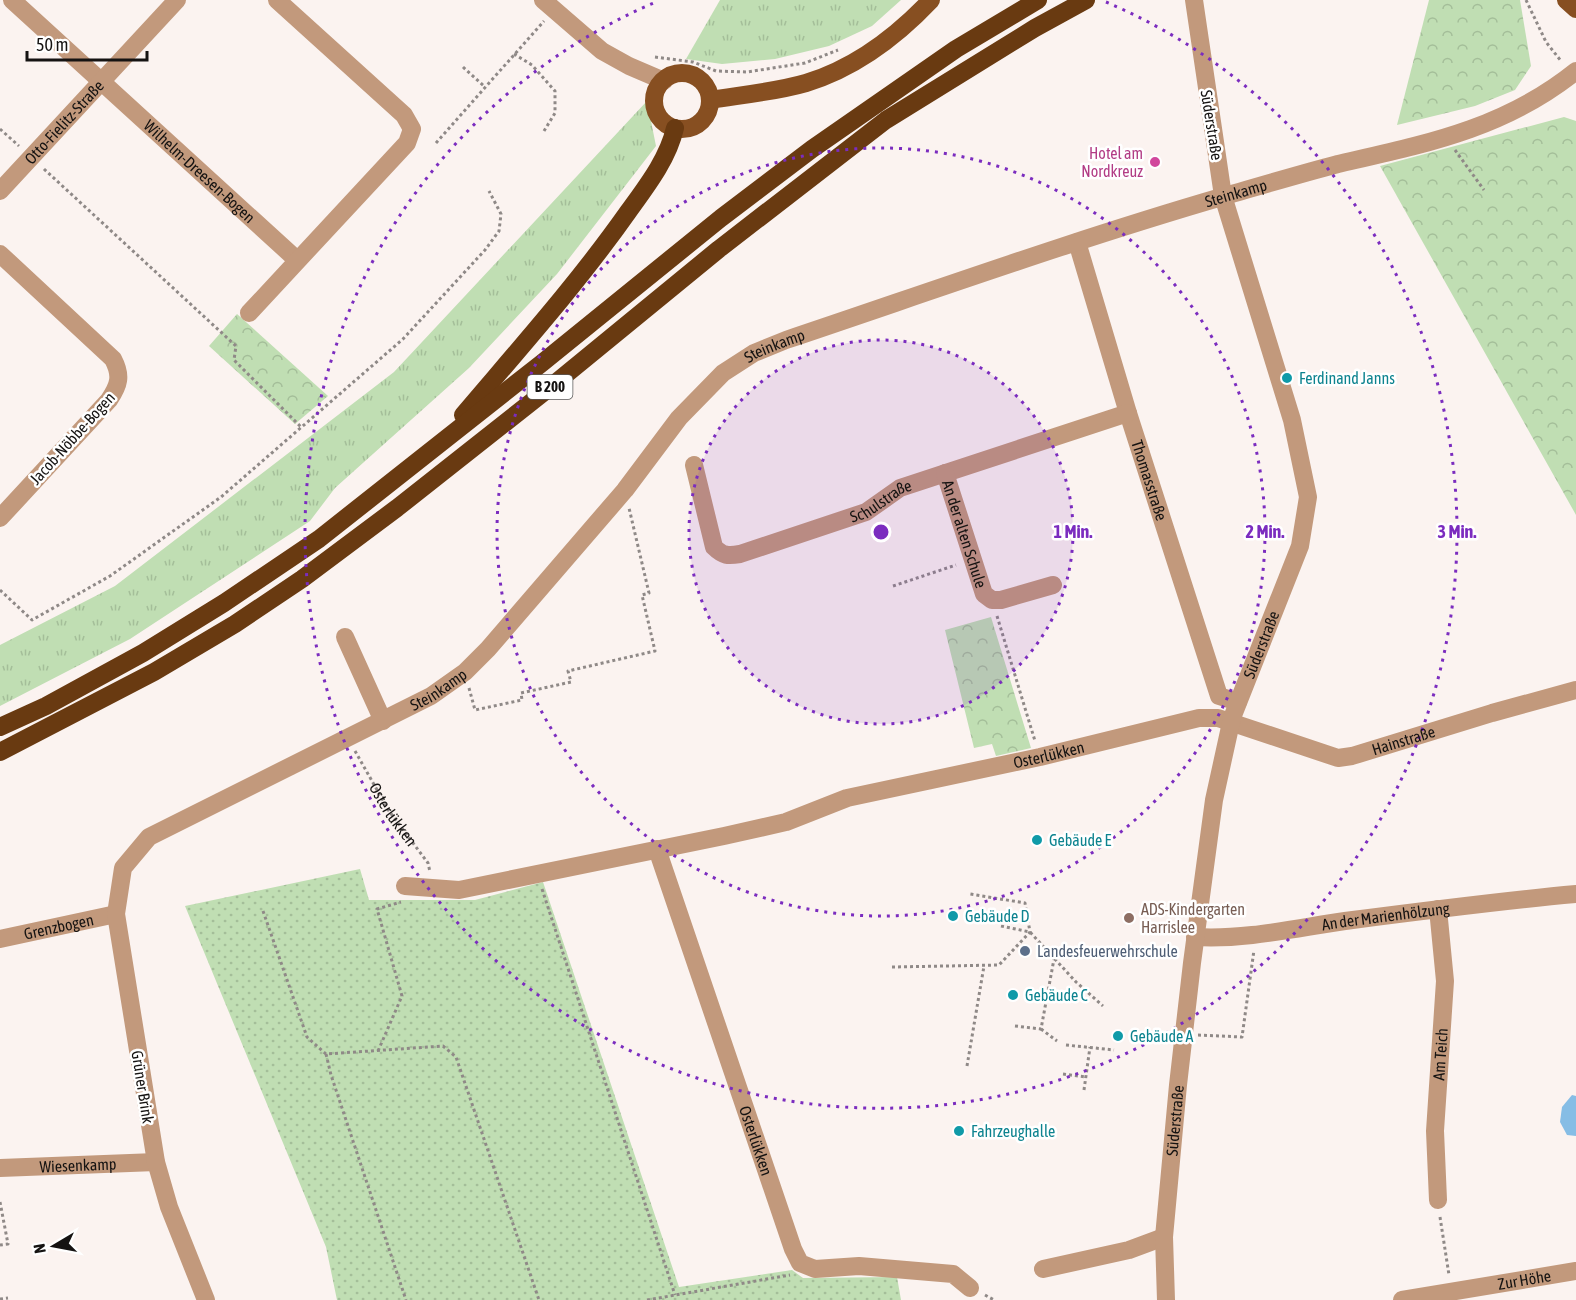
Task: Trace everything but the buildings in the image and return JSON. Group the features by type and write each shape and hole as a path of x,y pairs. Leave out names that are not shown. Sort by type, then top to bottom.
{"highway":[{"name":"B 200","path":"0,726 46,706 143,653 224,603 318,539 551,356 721,218 812,149 956,50 1038,0"},
{"name":"B 200","path":"0,752 154,672 235,624 302,579 397,508 553,385 718,249 886,120 1035,28 1086,0"},
{"path":"438,444 543,322 612,236 670,147 675,128"}],"main road":[{"path":"710,100 804,84 836,72 867,55 912,21 931,0"},
{"path":"1566,0 1576,9"},
{"path":"680,74 697,78 708,92 710,100 706,117 692,128 675,128 661,119 655,104 658,87 671,76 680,74"}],"street":[{"name":"Wilhelm-Dreesen-Bogen","path":"12,0 297,260"},
{"name":"Otto-Fielitz-Straße","path":"0,192 177,0"},
{"path":"249,313 406,143 412,129 404,115 277,0"},
{"name":"Süderstraße","path":"1166,1300 1164,1237 1195,937 1214,800 1231,722 1300,546 1308,497 1292,420 1222,196 1194,0"},
{"path":"548,5 602,51 664,81"},
{"name":"Steinkamp","path":"123,868 149,837 431,696 465,672 488,649 625,490 679,418 723,373 754,353 797,336 1077,242 1222,196 1307,172 1447,138 1511,114 1574,73"},
{"name":"Thomasstraße","path":"1077,242 1128,413 1219,696 1238,702"},
{"name":"Jacob-Nöbbe-Bogen","path":"0,254 113,359 120,378 109,400 0,518"},
{"name":"Schulstraße","path":"694,465 714,547 721,554 728,556 866,512 900,488 1128,413"},
{"name":"An der alten Schule","path":"945,473 984,594 992,600 1001,600 1053,585"},
{"path":"345,637 383,721"},
{"name":"Hainstraße","path":"1231,722 1338,759 1576,690"},
{"name":"Osterlükken","path":"405,886 459,890 786,822 847,798 1040,757 1199,718 1218,718 1231,722"},
{"name":"Osterlükken","path":"657,849 793,1249 800,1263 806,1267"},
{"name":"Grüner Brink","path":"123,868 116,914 156,1162 169,1207 206,1300"},
{"name":"An der Marienhölzung","path":"1195,937 1256,934 1438,909 1576,894"},
{"name":"Am Teich","path":"1438,909 1445,981 1435,1131 1438,1200"},
{"name":"Grenzbogen","path":"0,939 116,914"},
{"name":"Wiesenkamp","path":"0,1168 156,1162"},
{"path":"1043,1269 1129,1250 1164,1237"},
{"path":"806,1267 815,1269 859,1266 952,1274 970,1288"},
{"name":"Zur Höhe","path":"1402,1300 1576,1271"}],"path":[{"path":"1526,0 1546,42 1574,73"},
{"path":"436,143 514,54 548,5"},
{"path":"651,56 693,62 716,71 747,72 806,63 838,50"},
{"path":"514,54 532,65 555,91 555,113 544,131"},
{"path":"462,67 485,87"},
{"path":"0,129 236,346 234,360 302,427"},
{"path":"1447,138 1484,190"},
{"path":"0,590 32,620 110,576 211,504 403,339 485,250 499,231 501,214 489,191"},
{"path":"465,672 475,710 522,700 520,693 571,682 568,670 655,651 642,595 649,593 625,490"},
{"path":"893,586 972,560"},
{"path":"992,600 1040,757"},
{"name":"Osterlükken","path":"348,739 389,811 428,863 433,889"},
{"path":"537,874 675,1295"},
{"path":"378,1051 402,996 377,909 400,903 405,886"},
{"path":"970,894 1025,903"},
{"path":"1027,898 1025,903 1030,932 1076,982 1103,1006"},
{"path":"262,911 307,1037 326,1054 330,1075 406,1300"},
{"path":"1001,926 1030,932"},
{"path":"892,967 999,964 1030,932"},
{"path":"1184,1035 1242,1037 1256,934"},
{"path":"1041,1029 1054,958"},
{"path":"968,1066 984,966"},
{"path":"1015,1026 1041,1029 1057,1041"},
{"path":"1066,1045 1114,1050"},
{"path":"326,1054 443,1046 456,1057 539,1300"},
{"path":"1084,1090 1090,1047"},
{"path":"1064,1074 1086,1077"},
{"path":"1438,1200 1452,1291"},
{"path":"0,1202 8,1244 0,1245"},
{"path":"647,1300 799,1273 806,1267"},
{"path":"0,1299 8,1298"}],"green space":[{"path":"720,0 901,0 872,26 829,46 775,59 722,64 686,59"},
{"path":"1429,0 1520,0 1531,66 1515,90 1475,106 1397,125"},
{"path":"647,101 656,146 557,274 469,368 335,488 310,521 130,639 0,706 0,645 115,586 394,372"},
{"path":"1564,117 1576,121 1576,515 1380,166"},
{"path":"237,314 328,396 295,424 209,346"},
{"path":"991,617 1031,748 996,756 992,744 974,748 945,630"},
{"path":"360,869 369,900 475,900 543,882 679,1287 792,1270 803,1278 897,1277 901,1300 337,1300 326,1247 185,906"}],"water":[{"path":"1572,1095 1576,1096 1576,1136 1567,1135 1560,1122 1562,1107"}],"place":[{"name":"Hotel am Nordkreuz","path":"1155,162"},
{"name":"Ferdinand Janns","path":"1287,378"},
{"name":"Gebäude E","path":"1037,840"},
{"name":"Gebäude D","path":"953,916"},
{"name":"ADS-Kindergarten Harrislee","path":"1129,918"},
{"name":"Landesfeuerwehrschule","path":"1025,951"},
{"name":"Gebäude C","path":"1013,995"},
{"name":"Gebäude A","path":"1118,1036"},
{"name":"Fahrzeughalle","path":"959,1131"}]}
